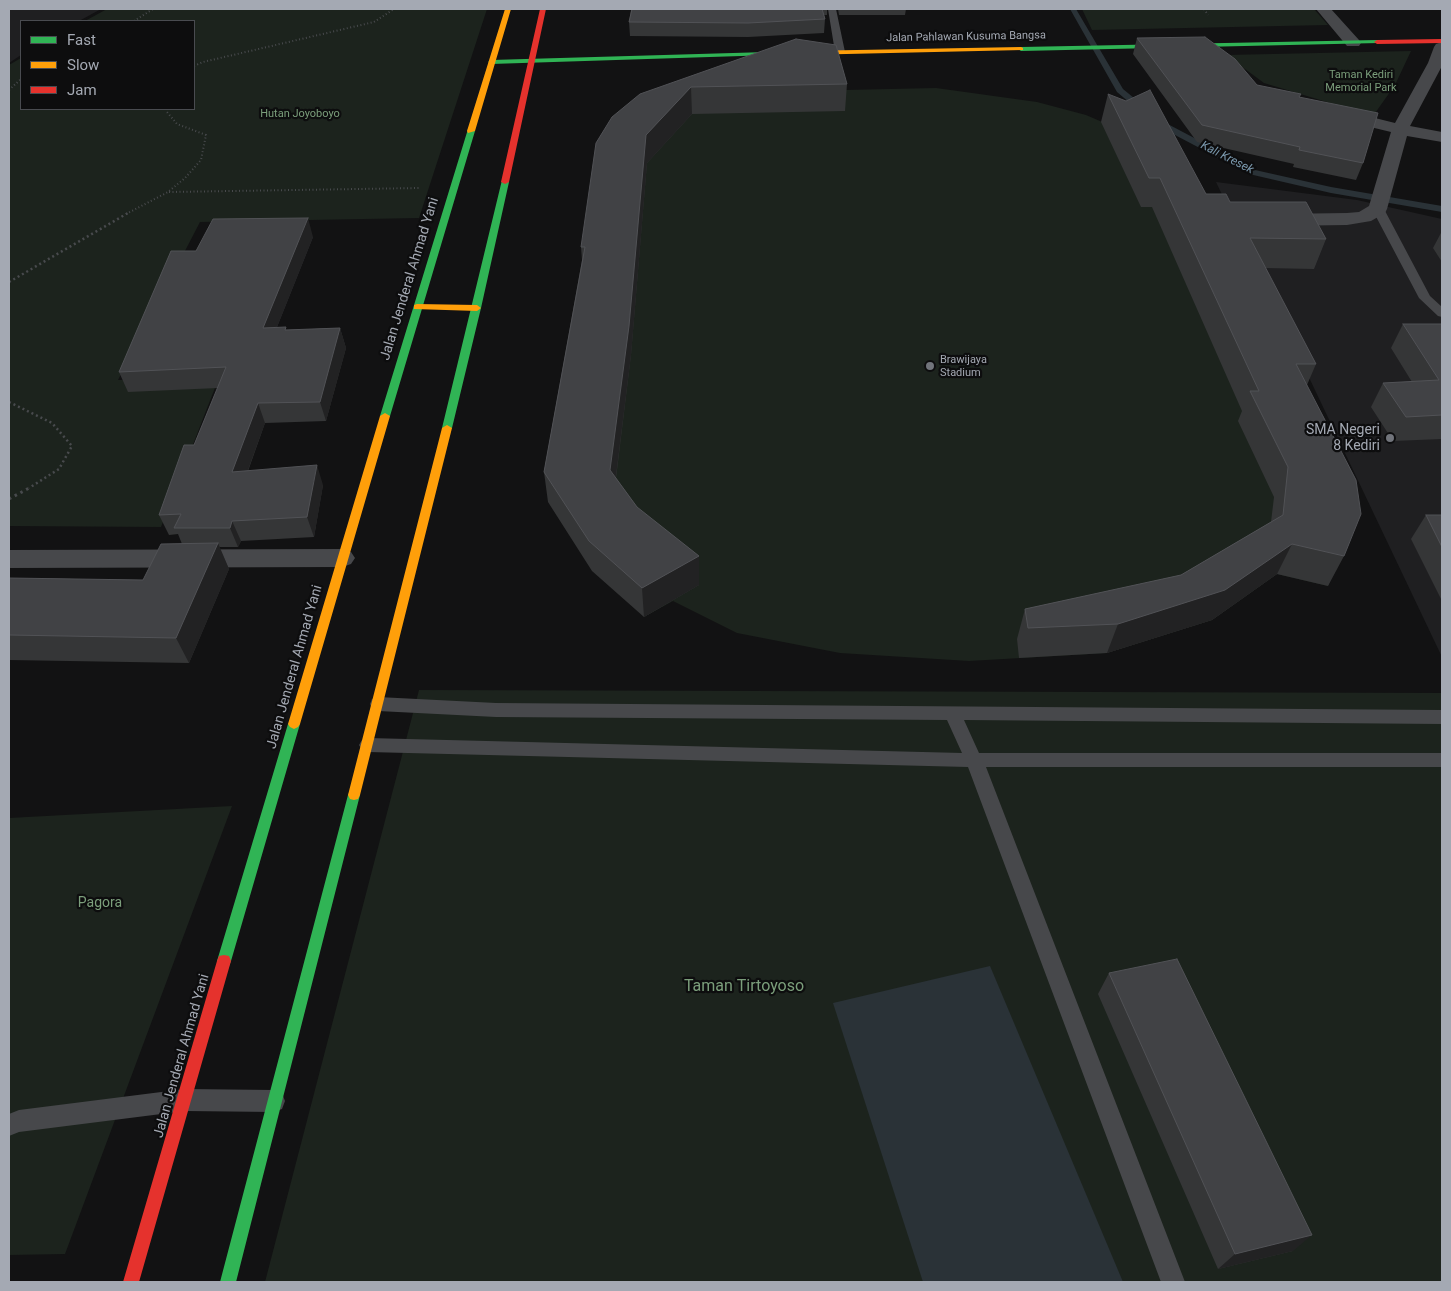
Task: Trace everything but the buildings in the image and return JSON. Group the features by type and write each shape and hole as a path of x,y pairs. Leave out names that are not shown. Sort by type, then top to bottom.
{"main road":[{"name":"Jalan Jenderal Ahmad Yani","path":"131,1282 342,558 508,9"},
{"path":"228,1282 368,745 477,308 544,9"},
{"name":"Jalan Pahlawan Kusuma Bangsa","path":"491,62 840,52 1442,41"},
{"path":"417,307 477,308"}],"street":[{"path":"1323,9 1353,43"},
{"path":"1205,46 1227,63"},
{"path":"1261,220 1347,219 1364,217 1378,209 1400,129 1440,60"},
{"path":"1321,109 1400,129 1442,137"},
{"path":"9,559 342,558"}],"lane":[{"path":"832,9 840,52"},
{"path":"1378,209 1425,298 1442,313"},
{"path":"378,704 496,710 1442,717"},
{"path":"953,714 974,760 1173,1282"},
{"path":"368,745 974,760 1442,760"},
{"path":"9,1125 19,1121 185,1100 274,1101"}],"path":[{"path":"136,20 153,9"},
{"path":"195,66 203,62 374,22 394,9"},
{"path":"1204,9 1208,15"},
{"path":"9,90 20,79"},
{"path":"9,282 129,212 168,192 185,178 201,160 206,135 178,124 167,110"},
{"path":"168,192 453,188"},
{"path":"9,402 52,423 72,446 59,469 9,499"}],"shaded area":[{"path":"9,9 101,9 81,20 20,20 20,56 9,63"},
{"name":"SMA Negeri 8 Kediri","path":"1216,182 1357,200 1442,219 1442,657"},
{"path":"990,966 1123,1282 923,1282 833,1003"}],"green space":[{"name":"Hutan Joyoboyo","path":"107,9 487,9 419,218 200,222 118,380 218,380 161,527 9,526 9,65 20,59 20,110 195,110 195,20 87,20"},
{"path":"1082,9 1314,9 1328,25 1092,30"},
{"name":"Taman Kediri Memorial Park","path":"1411,51 1395,85 1373,116 1264,83 1226,55"},
{"name":"Brawijaya Stadium","path":"936,88 1037,102 1086,115 1130,134 1344,545 1328,586 1277,574 1212,620 1107,653 969,661 840,653 737,633 673,601 644,617 577,337 642,121 753,92"},
{"name":"Taman Tirtoyoso","path":"419,690 1442,693 1442,1282 265,1282"},
{"name":"Pagora","path":"232,806 65,1254 9,1255 9,818"}],"waterway":[{"name":"Kali Kresek","path":"1073,9 1120,90 1159,123 1252,172 1331,190 1442,209"}],"traffic: fast":[{"path":"1021,49 1377,42"},
{"path":"491,62 802,53"},
{"path":"385,416 471,131"},
{"path":"447,428 477,308 505,182"},
{"path":"224,961 294,724"},
{"path":"228,1282 354,795"}],"traffic: slow":[{"path":"471,131 508,9"},
{"path":"802,53 1021,49"},
{"path":"417,307 477,308"},
{"path":"294,724 385,416"},
{"path":"354,795 447,428"}],"traffic: jam":[{"path":"505,182 543,9"},
{"path":"1377,42 1442,41"},
{"path":"131,1282 224,961"}],"place":[{"name":"Brawijaya Stadium","path":"930,366"},
{"name":"SMA Negeri 8 Kediri","path":"1390,438"}]}
